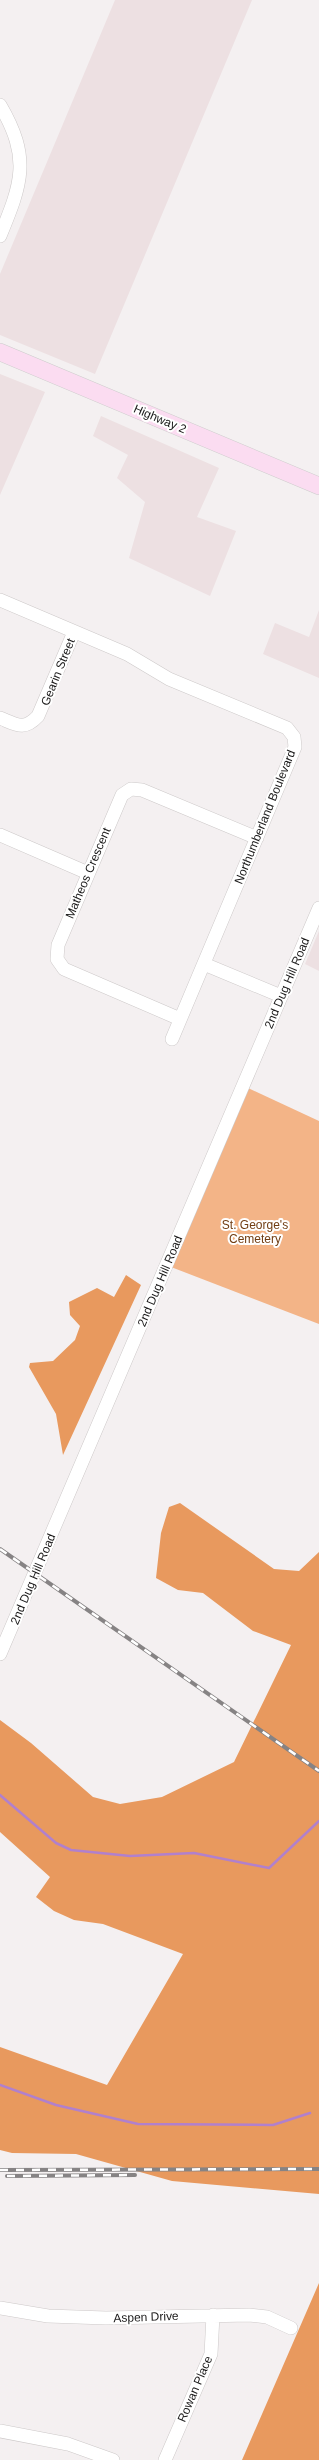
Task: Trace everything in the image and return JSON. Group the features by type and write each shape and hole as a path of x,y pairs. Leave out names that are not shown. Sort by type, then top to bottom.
{"main road":[{"name":"Highway 2","path":"0,352 319,486"}],"street":[{"path":"0,106 12,126 21,157 16,197 0,236"},
{"name":"Northumberland Boulevard","path":"0,600 127,654 168,679 287,728 294,737 295,747 172,1039"},
{"name":"Gearin Street","path":"0,718 24,726 32,724 38,716 74,632"},
{"name":"Matheos Crescent","path":"180,1019 64,969 57,959 58,945 88,873 122,795 131,789 142,790 256,838"},
{"path":"0,835 88,873"},
{"name":"2nd Dug Hill Road","path":"0,1654 319,908"},
{"path":"204,964 281,996"},
{"name":"Aspen Drive","path":"0,2308 48,2316 106,2318 214,2315 267,2317 291,2328"},
{"name":"Rowan Place","path":"165,2460 211,2354 214,2315"},
{"path":"0,2431 68,2444 112,2460"}],"shaded area":[{"path":"115,0 252,0 95,374 0,335 0,274"},
{"path":"0,374 45,392 0,495"},
{"path":"101,416 219,468 197,517 236,531 210,596 129,558 145,502 117,478 128,455 93,436"},
{"path":"319,610 319,678 263,654 275,623 309,637"},
{"path":"319,931 319,971 305,964"},
{"path":"126,1275 141,1285 63,1455 56,1414 29,1367 30,1363 53,1361 75,1340 80,1326 70,1315 69,1302 97,1288 114,1297"},
{"path":"180,1503 274,1569 299,1571 319,1552 319,2194 172,2181 76,2154 12,2153 0,2150 0,2047 107,2085 183,1954 103,1924 74,1920 54,1911 36,1897 50,1877 0,1832 0,1720 31,1743 93,1797 120,1804 162,1797 234,1762 291,1645 253,1631 203,1593 178,1590 156,1578 161,1533 169,1507"},
{"path":"319,2283 319,2460 242,2460"}],"green space":[{"name":"St. George's Cemetery","path":"248,1088 319,1121 319,1324 171,1267"}],"waterway":[{"path":"0,1795 56,1843 71,1850 130,1856 194,1853 269,1868 319,1821"},
{"path":"0,2085 56,2105 138,2124 273,2125 310,2113"}],"railway":[{"path":"0,1549 319,1771"},
{"path":"0,2170 319,2169"},
{"path":"7,2176 135,2175"}]}
